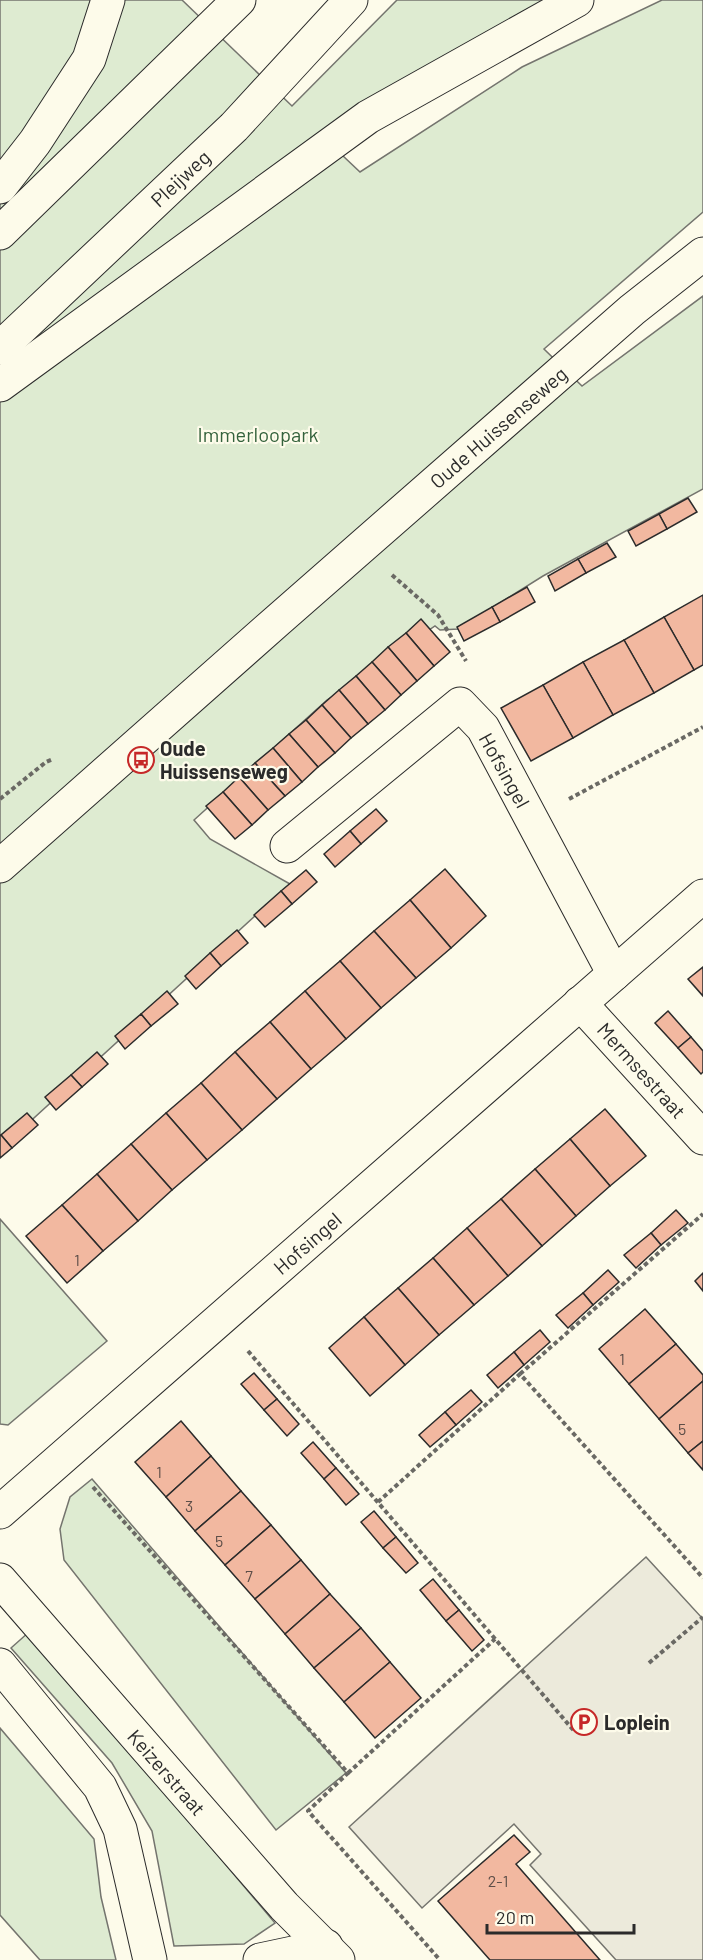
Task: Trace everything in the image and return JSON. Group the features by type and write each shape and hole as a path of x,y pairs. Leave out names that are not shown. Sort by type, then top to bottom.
{"main road":[{"path":"0,187 35,142 89,59 108,0"},
{"path":"0,233 239,0"},
{"name":"Pleijweg","path":"0,348 234,127 351,0"},
{"path":"0,385 369,117 577,0"},
{"name":"Oude Huissenseweg","path":"0,866 632,310 703,254"},
{"path":"287,846 460,704"},
{"name":"Hofsingel","path":"460,704 483,728 614,974"},
{"name":"Hofsingel","path":"0,1512 703,896"},
{"name":"Mermsestraat","path":"580,1003 703,1138"},
{"name":"Keizerstraat","path":"0,1580 284,1906 332,1953"},
{"path":"0,1665 100,1787 120,1829 150,1960"},
{"path":"260,1960 332,1953"}],"path":[{"path":"361,548 438,615 477,680 460,704"},
{"path":"532,819 703,727"},
{"path":"378,1502 703,1214"},
{"path":"220,1319 575,1732"},
{"path":"520,1374 703,1578"},
{"path":"64,1456 348,1773"},
{"path":"649,1663 703,1617"},
{"path":"440,1960 308,1811 495,1639"}],"green space":[{"name":"Immerloopark","path":"0,0 182,0 292,106 397,0 562,0 324,138 360,172 522,67 662,0 703,0 703,212 544,349 582,386 703,296 703,489 543,576 458,629 440,630 435,626 327,700 194,820 210,839 290,884 0,1149"},
{"path":"0,1219 107,1341 8,1425 0,1424"},
{"path":"92,1479 346,1773 276,1830 64,1560 60,1529 70,1497"},
{"path":"29,1632 275,1923 244,1944 174,1946 152,1831 112,1763 11,1648"},
{"path":"0,1728 94,1839 101,1897 116,1960 40,1960 0,1915"}],"shaded area":[{"name":"Loplein","path":"646,1557 703,1619 703,1960 616,1960 530,1865 541,1854 514,1824 422,1908 349,1827"}],"building":[{"path":"688,498 697,512 667,529 659,514"},
{"path":"659,514 667,529 636,546 628,531"},
{"path":"607,543 616,557 586,573 578,559"},
{"path":"578,559 586,573 555,591 548,576"},
{"path":"527,587 535,602 500,622 492,607"},
{"path":"703,595 703,665 694,670 664,617"},
{"path":"492,607 500,622 464,641 457,627"},
{"path":"664,617 694,670 654,693 624,640"},
{"path":"421,619 450,652 434,666 406,633"},
{"path":"406,633 434,666 417,681 388,647"},
{"path":"624,640 654,693 613,715 583,662"},
{"path":"388,647 417,681 401,695 372,662"},
{"path":"372,662 401,695 385,710 356,676"},
{"path":"583,662 613,715 573,738 543,685"},
{"path":"356,676 385,710 368,724 339,690"},
{"path":"543,685 573,738 531,761 501,708"},
{"path":"339,690 368,724 351,738 322,705"},
{"path":"322,705 351,738 335,753 306,720"},
{"path":"306,720 335,753 318,767 289,734"},
{"path":"289,734 318,767 302,782 273,748"},
{"path":"273,748 302,782 285,796 255,763"},
{"path":"255,763 285,796 268,810 239,777"},
{"path":"239,777 268,810 252,825 223,792"},
{"path":"223,792 252,825 235,839 206,806"},
{"path":"376,809 387,821 361,844 350,831"},
{"path":"350,831 361,844 335,867 324,854"},
{"path":"445,869 486,916 451,948 410,900"},
{"path":"306,870 317,882 292,904 281,891"},
{"path":"281,891 292,904 265,927 254,915"},
{"path":"410,900 451,948 416,978 374,931"},
{"path":"237,930 248,943 221,966 210,953"},
{"path":"374,931 416,978 381,1008 340,961"},
{"path":"210,953 221,966 196,989 185,976"},
{"path":"340,961 381,1008 346,1039 305,991"},
{"path":"703,967 703,996 688,979"},
{"path":"167,991 178,1004 151,1026 141,1014"},
{"path":"305,991 346,1039 311,1069 270,1022"},
{"path":"668,1011 691,1037 678,1048 655,1023"},
{"path":"141,1014 151,1026 125,1049 115,1036"},
{"path":"270,1022 311,1069 277,1099 235,1052"},
{"path":"691,1037 703,1051 703,1072 701,1074 678,1048"},
{"path":"97,1052 108,1064 82,1087 71,1075"},
{"path":"235,1052 277,1099 242,1130 201,1083"},
{"path":"71,1075 82,1087 56,1110 45,1097"},
{"path":"201,1083 242,1130 207,1160 166,1113"},
{"path":"605,1109 646,1156 610,1186 570,1139"},
{"path":"27,1113 38,1125 12,1148 1,1135"},
{"path":"166,1113 207,1160 172,1190 131,1144"},
{"path":"0,1136 12,1148 0,1158"},
{"path":"570,1139 610,1186 576,1216 535,1169"},
{"path":"131,1144 172,1190 138,1221 97,1174"},
{"path":"535,1169 576,1216 542,1246 501,1199"},
{"path":"97,1174 138,1221 103,1251 62,1205"},
{"path":"501,1199 542,1246 508,1276 467,1228"},
{"path":"62,1205 103,1251 67,1283 26,1236"},
{"path":"676,1210 688,1223 661,1245 651,1233"},
{"path":"467,1228 508,1276 474,1305 433,1258"},
{"path":"651,1233 661,1245 636,1268 624,1255"},
{"path":"433,1258 474,1305 439,1335 398,1288"},
{"path":"608,1270 619,1282 593,1305 583,1293"},
{"path":"703,1273 703,1291 695,1281"},
{"path":"398,1288 439,1335 405,1365 364,1317"},
{"path":"583,1293 593,1305 568,1328 556,1315"},
{"path":"645,1309 676,1344 629,1384 599,1349"},
{"path":"364,1317 405,1365 370,1396 329,1348"},
{"path":"540,1330 550,1342 524,1365 514,1352"},
{"path":"676,1344 703,1375 703,1381 659,1419 629,1384"},
{"path":"514,1352 524,1365 498,1388 487,1375"},
{"path":"254,1373 277,1399 264,1410 241,1384"},
{"path":"703,1381 703,1441 688,1453 659,1419"},
{"path":"471,1390 482,1402 456,1425 445,1412"},
{"path":"277,1399 299,1424 287,1436 264,1410"},
{"path":"445,1412 456,1425 430,1447 419,1435"},
{"path":"181,1421 211,1456 166,1497 135,1462"},
{"path":"703,1441 703,1470 688,1453"},
{"path":"313,1442 336,1468 324,1479 301,1453"},
{"path":"211,1456 241,1491 195,1531 166,1497"},
{"path":"336,1468 359,1494 346,1505 324,1479"},
{"path":"241,1491 271,1525 225,1565 195,1531"},
{"path":"374,1511 396,1537 383,1548 361,1522"},
{"path":"271,1525 301,1560 255,1599 225,1565"},
{"path":"396,1537 418,1563 406,1573 383,1548"},
{"path":"301,1560 330,1594 285,1634 255,1599"},
{"path":"433,1579 459,1610 446,1621 420,1590"},
{"path":"330,1594 361,1628 314,1668 285,1634"},
{"path":"459,1610 484,1640 472,1651 446,1621"},
{"path":"361,1628 390,1662 344,1702 314,1668"},
{"path":"390,1662 421,1698 375,1738 344,1702"},
{"path":"514,1835 530,1852 516,1864 600,1960 490,1960 438,1901"}],"place":[{"name":"Oude Huissenseweg","path":"141,760"},
{"name":"Loplein","path":"584,1722"}]}
